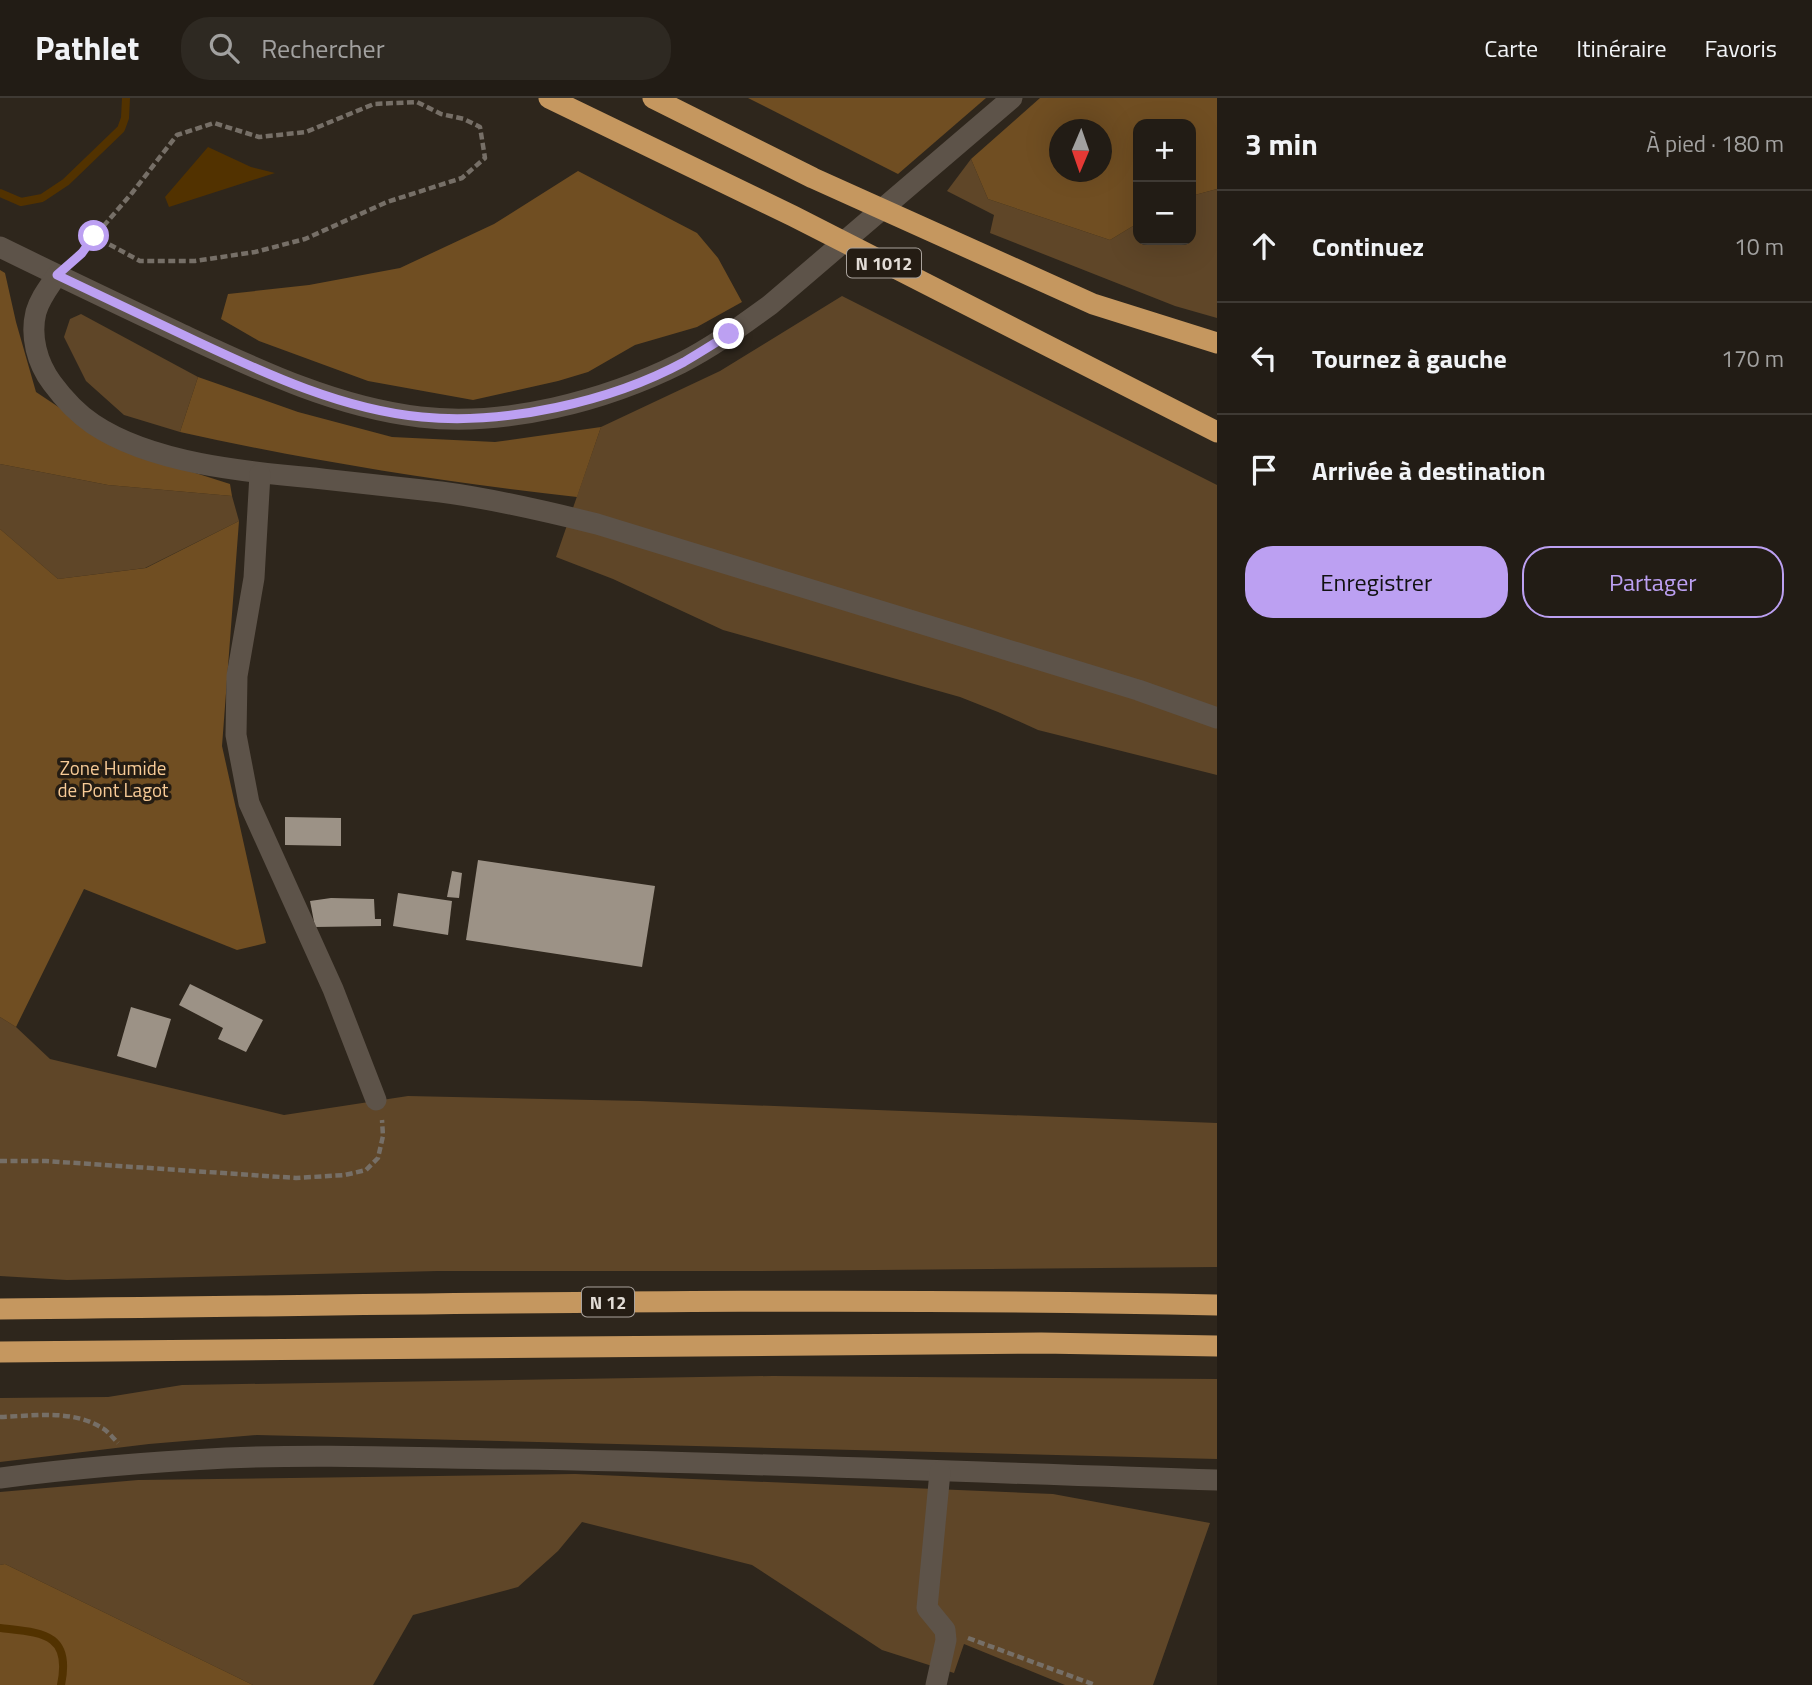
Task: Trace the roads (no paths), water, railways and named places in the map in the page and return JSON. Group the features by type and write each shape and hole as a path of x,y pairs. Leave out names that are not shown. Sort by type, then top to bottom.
{"highway":[{"name":"N 1012","path":"549,98 793,216 1217,432"},
{"name":"N 1012","path":"653,98 813,178 1093,304 1217,343"},
{"name":"N 12","path":"0,1309 742,1301 1217,1305"},
{"path":"0,1352 946,1344 1217,1346"}],"street":[{"path":"0,247 249,366 307,389 365,407 421,417 467,419 513,416 597,397 641,381 682,363 729,334 770,305 1012,98"},
{"path":"57,275 36,312 36,349 45,373 64,399 93,424 126,442 218,467 516,504 597,524 1138,690 1217,718"},
{"path":"260,474 254,578 237,676 236,735 249,803 333,989 376,1100"},
{"path":"0,1478 131,1464 228,1458 333,1457 614,1461 1217,1480"},
{"path":"936,1685 946,1640 945,1630 927,1608 940,1472"}],"waterway":[{"path":"0,193 21,202 42,198 66,182 121,129 125,118 126,98"},
{"path":"0,1628 50,1638 62,1654 61,1685"}],"park label":[{"name":"Zone Humide de Pont Lagot","path":"113,778"}]}
